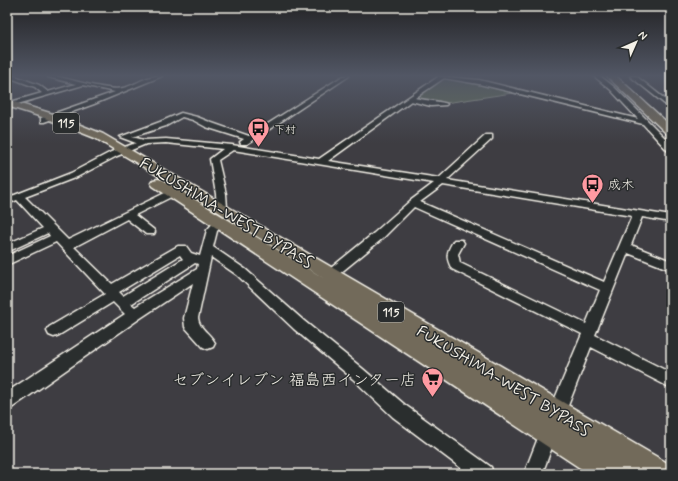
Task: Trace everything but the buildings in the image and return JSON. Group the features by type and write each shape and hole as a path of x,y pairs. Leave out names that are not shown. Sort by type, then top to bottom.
{"highway":[{"path":"638,98 671,132"},
{"path":"644,98 671,120"},
{"name":"115","path":"8,105 47,118 87,139 127,148"},
{"name":"FUKUSHIMA-WEST BYPASS","path":"127,148 172,193 221,215 330,275 659,474"},
{"name":"FUKUSHIMA-WEST BYPASS","path":"127,148 221,215 614,474"}],"street":[{"path":"8,105 31,98"},
{"path":"47,118 100,98"},
{"path":"208,343 192,327 191,318 202,260 212,230 221,215 221,194 214,159 275,123 310,98"},
{"path":"546,98 646,123"},
{"path":"622,98 671,149"},
{"path":"661,98 671,107"},
{"path":"321,162 410,99 431,104 444,104"},
{"path":"7,201 74,175 127,148 139,140 124,137 163,124 181,115 195,118 209,125 249,138"},
{"path":"330,275 378,236 413,203 441,182 444,177 489,137"},
{"path":"127,148 166,142 233,147 671,219"},
{"path":"7,261 62,242 128,215 172,193"},
{"path":"18,196 134,315"},
{"path":"413,203 607,288"},
{"path":"533,474 638,214"},
{"path":"128,215 150,232"},
{"path":"7,248 49,229"},
{"path":"458,243 451,255 456,266 588,335 671,381"},
{"path":"624,248 671,266"},
{"path":"54,331 115,296 182,249 187,256 241,272 299,325 400,411 484,474"},
{"path":"115,296 202,260"},
{"path":"7,400 134,315 202,260"}],"green space":[{"path":"415,98 476,98 445,103"}],"place":[{"name":"下村","path":"258,148"},
{"name":"成木","path":"593,204"},
{"name":"セブンイレブン 福島西インター店","path":"432,398"}]}
